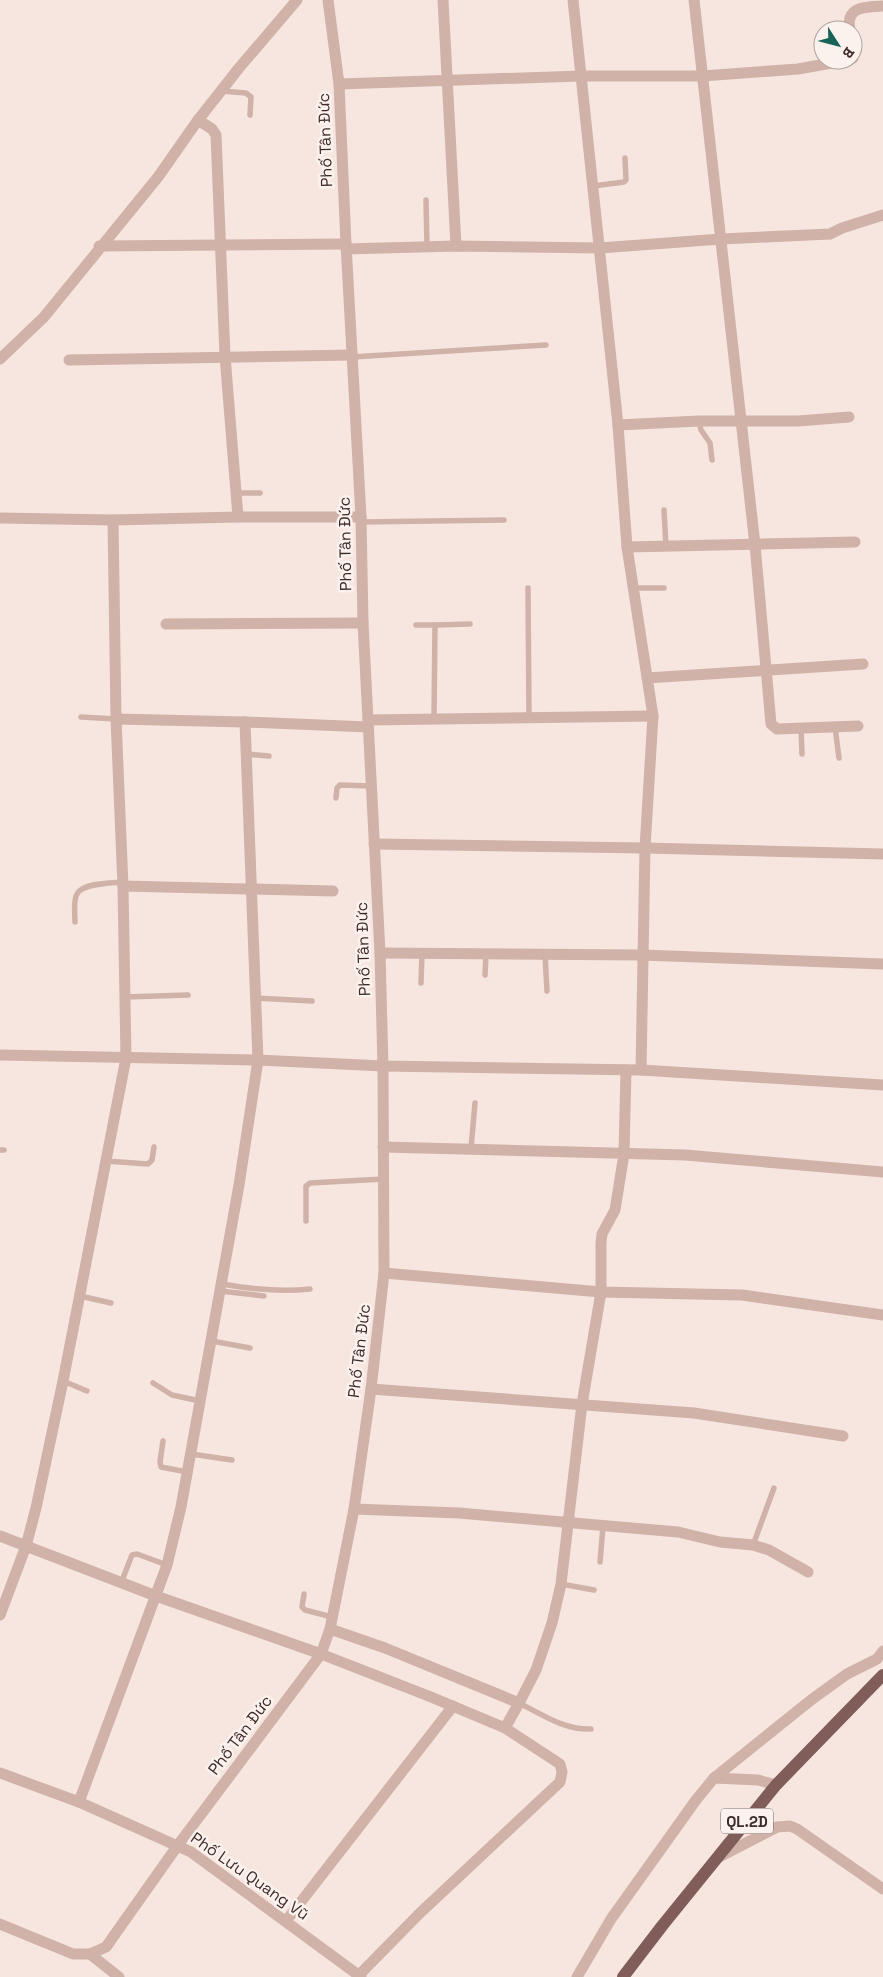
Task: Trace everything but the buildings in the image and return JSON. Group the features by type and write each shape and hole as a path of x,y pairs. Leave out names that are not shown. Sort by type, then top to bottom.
{"main road":[{"name":"QL.2D","path":"623,1977 776,1785 883,1675"}],"street":[{"path":"0,359 44,316 158,177 221,91 297,0"},
{"name":"Phố Tân Đức","path":"90,1954 106,1947 178,1845 320,1654 331,1623 354,1509 372,1389 384,1273 383,1066 380,953 362,623 361,520 346,246 340,84 328,0"},
{"path":"443,0 456,246"},
{"path":"573,0 618,424 627,547 653,716 645,848 641,1070"},
{"path":"694,0 755,545 771,724 777,729 858,726"},
{"path":"849,20 852,13 861,7 883,6"},
{"path":"340,84 581,76 702,76 813,66"},
{"path":"198,120 212,129 216,135 225,356 238,517"},
{"path":"100,246 600,248 721,238 830,234 842,228 883,215"},
{"path":"69,360 225,356 352,356"},
{"path":"618,424 699,421 798,421 849,417"},
{"path":"0,518 113,520 238,517 361,520"},
{"path":"0,1615 26,1546 36,1508 64,1381 126,1058 123,884 116,719 113,520"},
{"path":"627,547 855,542"},
{"path":"166,624 362,623"},
{"path":"646,678 863,664"},
{"path":"116,719 368,724 434,719 653,716"},
{"path":"79,1802 167,1565 181,1507 239,1185 258,1060 245,722"},
{"path":"374,844 883,854"},
{"path":"123,884 251,890 332,891"},
{"path":"380,953 642,955 883,964"},
{"path":"0,1055 258,1060 383,1066 641,1070 883,1085"},
{"path":"504,1728 536,1670 552,1623 561,1584 582,1404 601,1292 602,1234 615,1210 624,1154 626,1070"},
{"path":"383,1147 471,1148 685,1156 883,1172"},
{"path":"384,1273 601,1292 742,1294 883,1315"},
{"path":"372,1389 694,1413 843,1436"},
{"path":"354,1509 459,1513 678,1532 720,1542 754,1545 768,1550 808,1572"},
{"path":"0,1536 156,1596 320,1654 453,1706 504,1728 560,1764 562,1772 560,1782 420,1912 359,1976"},
{"path":"331,1623 519,1703"},
{"path":"577,1977 610,1919 714,1778 811,1700 847,1674 881,1658"},
{"path":"286,1921 453,1706"},
{"name":"Phố Lưu Quang Vũ","path":"0,1773 79,1802 191,1852 359,1976"},
{"path":"714,1778 758,1780 776,1785"},
{"path":"716,1859 777,1828 790,1826 883,1889"},
{"path":"0,1924 73,1954 90,1954 119,1977"}],"lane":[{"path":"221,91 246,93 251,97 250,115"},
{"path":"593,186 624,182 626,180 625,158"},
{"path":"426,200 427,247"},
{"path":"352,356 546,345"},
{"path":"699,421 701,430 710,443 712,460"},
{"path":"236,493 260,492"},
{"path":"664,510 666,547"},
{"path":"361,520 504,520"},
{"path":"528,588 529,718"},
{"path":"634,588 664,588"},
{"path":"416,626 470,624"},
{"path":"434,719 436,625"},
{"path":"81,717 116,719"},
{"path":"835,727 838,758"},
{"path":"801,728 802,754"},
{"path":"246,754 269,756"},
{"path":"336,798 337,788 340,785 371,786"},
{"path":"75,922 76,895 81,889 88,886 123,884"},
{"path":"421,983 422,953"},
{"path":"485,975 486,954"},
{"path":"545,954 547,991"},
{"path":"125,997 188,995"},
{"path":"255,998 312,1001"},
{"path":"471,1148 475,1103"},
{"path":"106,1161 148,1164 152,1160 154,1147"},
{"path":"306,1221 306,1186 310,1184 384,1179"},
{"path":"221,1288 310,1289"},
{"path":"221,1288 264,1296"},
{"path":"80,1296 111,1303"},
{"path":"212,1341 250,1348"},
{"path":"64,1381 87,1391"},
{"path":"153,1383 172,1395 200,1401"},
{"path":"163,1441 161,1467 187,1472"},
{"path":"190,1454 232,1460"},
{"path":"754,1545 774,1488"},
{"path":"600,1562 603,1526"},
{"path":"121,1583 132,1555 137,1554 167,1565"},
{"path":"561,1584 594,1590"},
{"path":"304,1594 302,1607 331,1623"},
{"path":"519,1703 563,1726 591,1729"}]}
